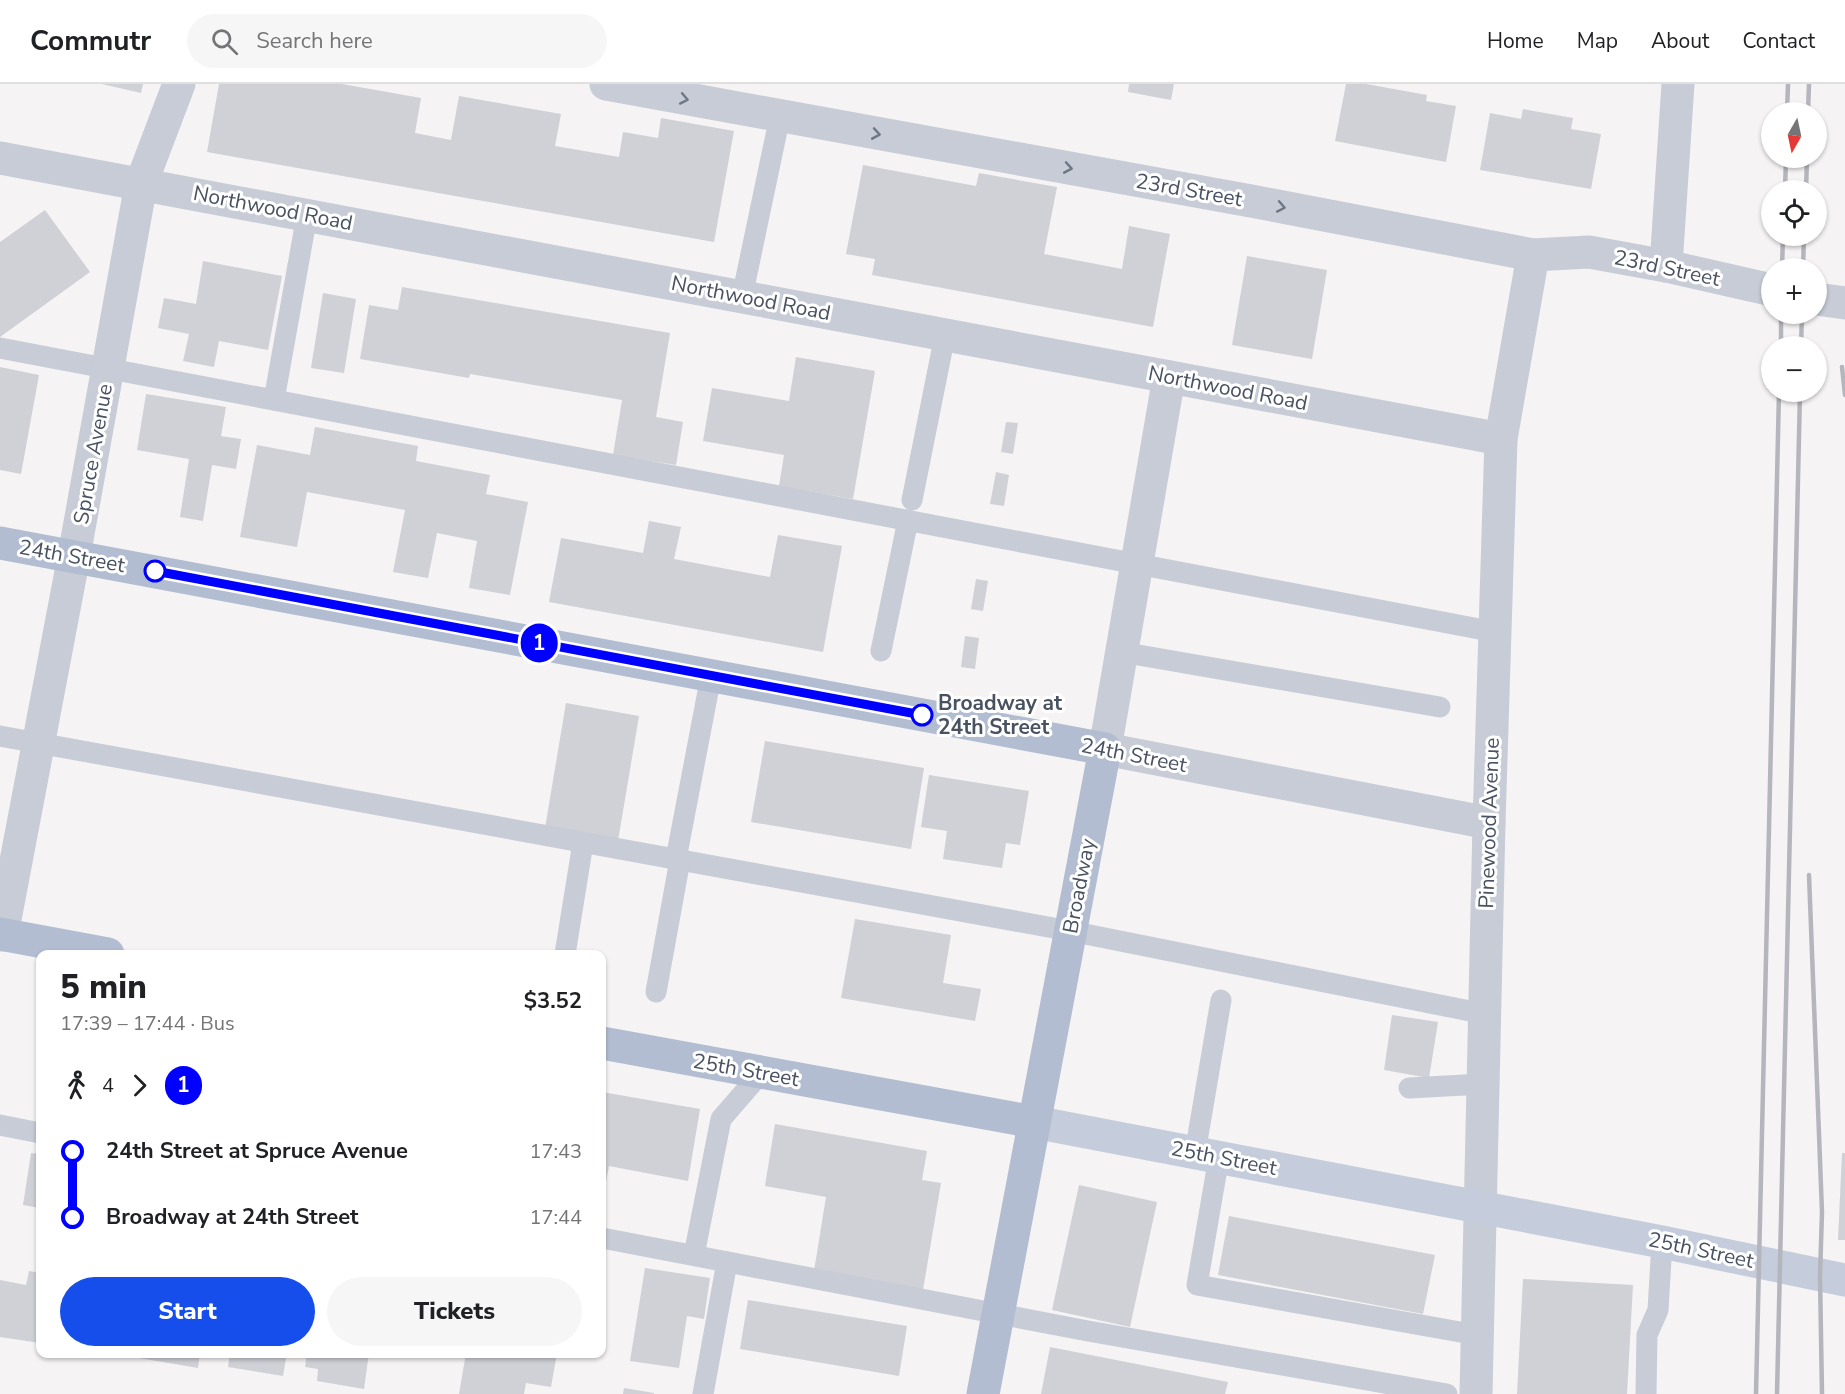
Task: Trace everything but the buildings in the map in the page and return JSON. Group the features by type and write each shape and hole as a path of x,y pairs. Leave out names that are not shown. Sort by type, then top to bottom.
{"main road":[{"name":"24th Street","path":"0,543 1105,749"},
{"name":"Broadway","path":"982,1394 1105,749"},
{"path":"1,934 87,950"},
{"name":"25th Street","path":"606,1045 1034,1122 1662,1242 1845,1280"}],"street":[{"name":"Spruce Avenue","path":"1,934 74,556 141,184 179,84"},
{"name":"23rd Street","path":"606,84 1251,201 1533,255 1589,252 1666,266 1761,288"},
{"path":"1666,266 1678,84"},
{"name":"Northwood Road","path":"0,158 1501,439"},
{"name":"Pinewood Avenue","path":"1476,1394 1489,823 1501,439 1533,255"},
{"path":"1827,301 1845,303"},
{"name":"Broadway","path":"1105,749 1168,377"},
{"name":"24th Street","path":"1105,749 1489,823"}],"lane":[{"path":"742,297 780,116"},
{"path":"274,400 307,215"},
{"path":"881,651 945,335"},
{"path":"0,348 274,400 910,510 1136,564 1495,632"},
{"path":"1121,651 1440,707"},
{"path":"656,992 711,676"},
{"path":"0,736 1070,931 1485,1014"},
{"path":"566,950 583,843"},
{"path":"1221,1000 1197,1285 1477,1335"},
{"path":"694,1255 721,1119 761,1072"},
{"path":"1409,1089 1483,1084"},
{"path":"0,1125 36,1132"},
{"path":"606,1239 1088,1331 1447,1394"},
{"path":"1646,1394 1647,1335 1658,1310 1662,1242"},
{"path":"703,1394 727,1262"}],"railway":[{"path":"1787,102 1788,84"},
{"path":"1808,102 1809,84"},
{"path":"1785,180 1786,168"},
{"path":"1806,180 1807,168"},
{"path":"1782,258 1783,246"},
{"path":"1803,258 1804,246"},
{"path":"1781,324 1781,336"},
{"path":"1801,336 1802,324"},
{"path":"1842,367 1845,395"},
{"path":"1756,1394 1779,402"},
{"path":"1777,1394 1800,402"},
{"path":"1809,875 1822,1212 1820,1276 1822,1394"}],"bus line":[{"name":"1","path":"155,571 922,715"}],"place":[{"name":"Broadway at 24th Street","path":"922,715"}]}
